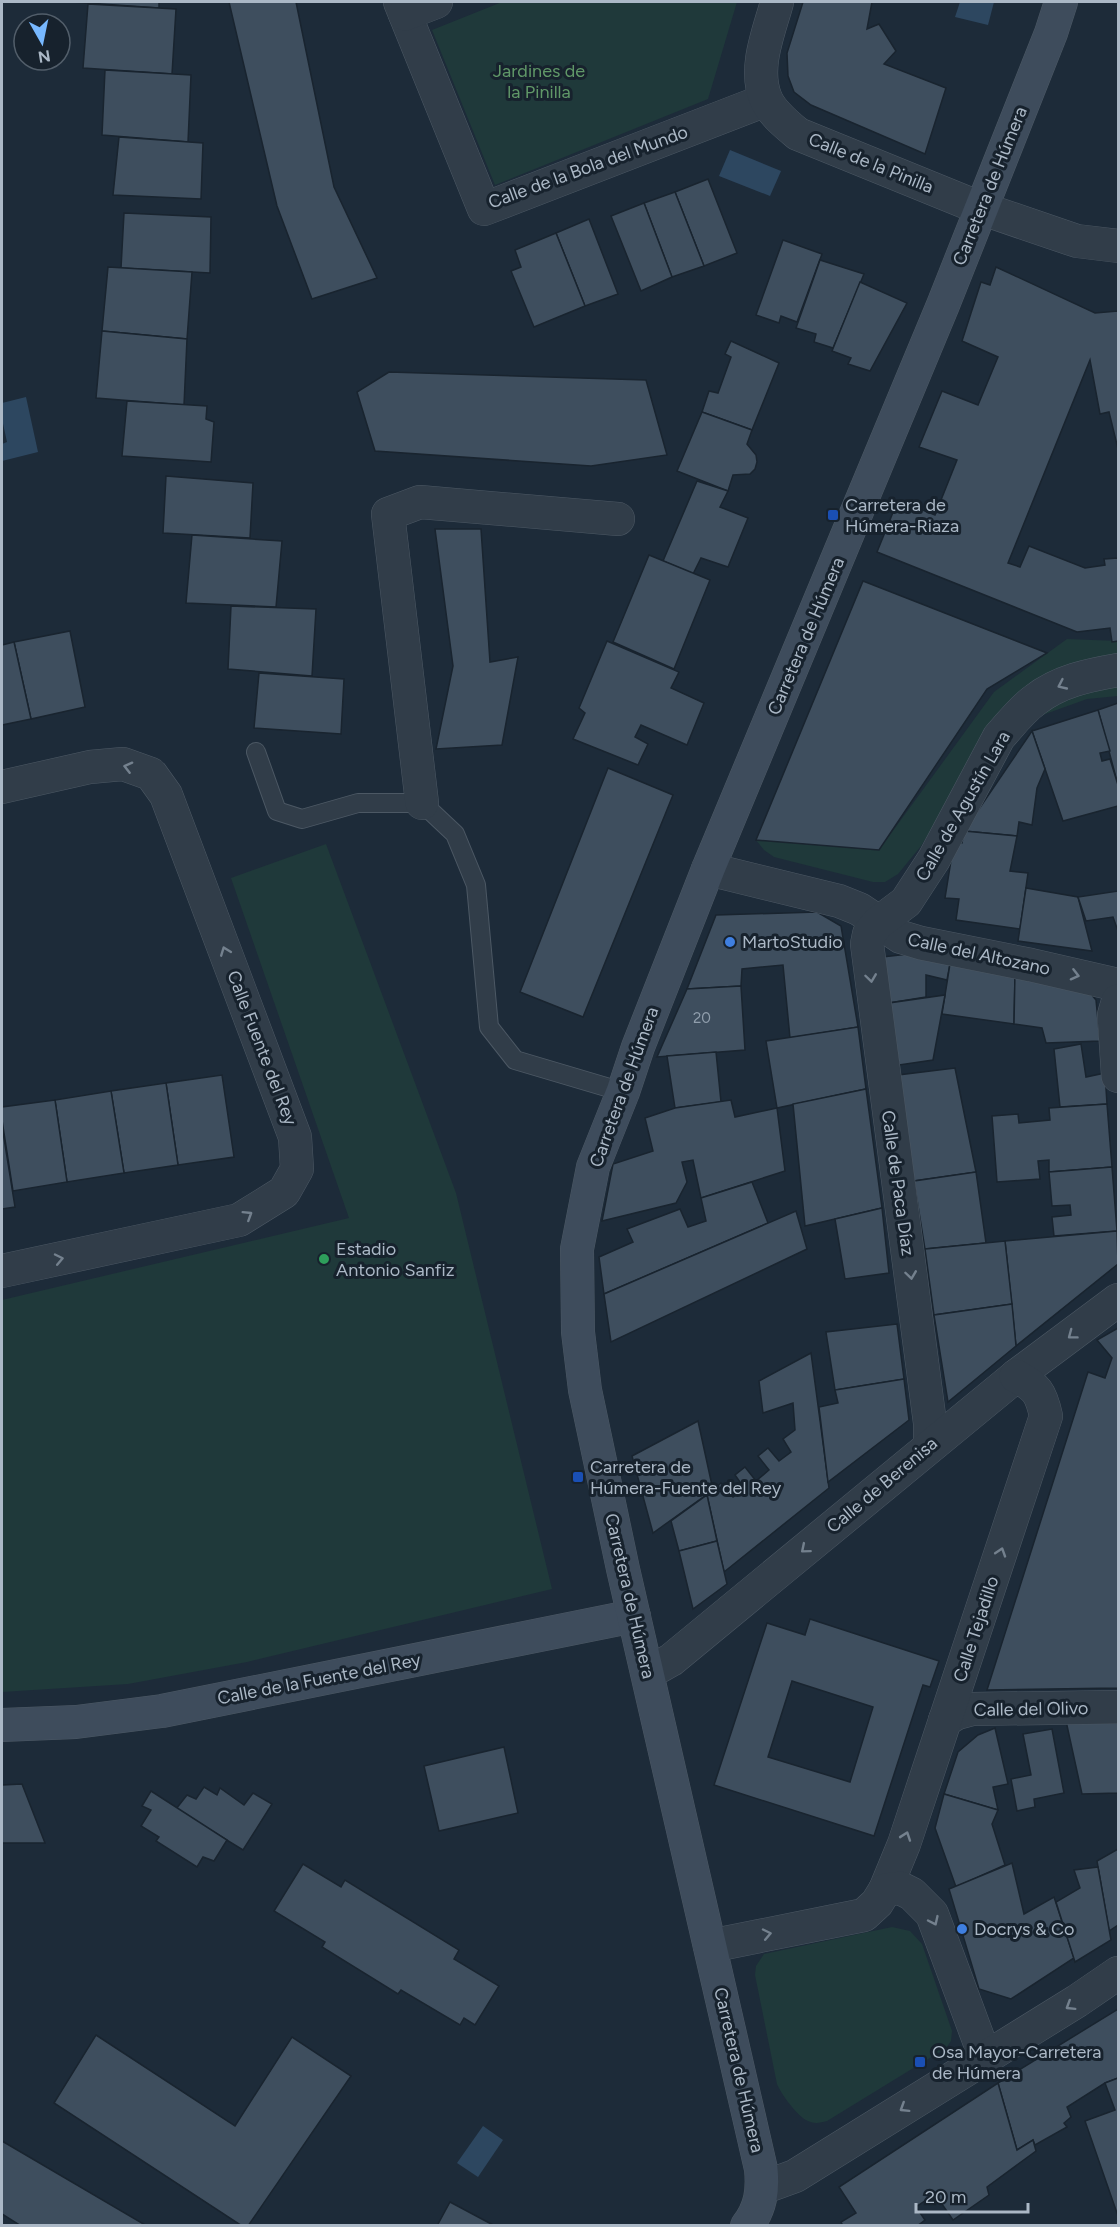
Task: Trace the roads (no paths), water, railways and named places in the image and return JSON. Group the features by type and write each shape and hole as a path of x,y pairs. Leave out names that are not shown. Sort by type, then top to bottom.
{"main road":[{"name":"Carretera de Húmera","path":"747,2226 758,2209 762,2188 759,2160 634,1616 585,1390 578,1332 577,1249 594,1167 638,1047 708,869 853,524 981,208 1051,33 1061,2"},
{"name":"Calle de la Fuente del Rey","path":"2,1725 76,1722 162,1711 634,1616"}],"street":[{"path":"402,8 436,2"},
{"path":"766,100 761,61 777,2"},
{"name":"Calle de la Bola del Mundo","path":"402,8 484,209 766,100"},
{"name":"Calle de la Pinilla","path":"766,100 779,117 798,134 981,208 1077,241 1119,246"},
{"path":"423,803 388,514 420,502 618,519"},
{"name":"Calle de Agustín Lara","path":"878,923 906,902 934,859 999,737 1013,721 1035,699 1061,684 1082,677 1119,670"},
{"name":"Calle Fuente del Rey","path":"2,787 90,767 123,764 151,774 166,795 296,1137 297,1169 284,1192 239,1220 2,1271"},
{"name":"Calle del Altozano","path":"708,869 839,901 860,909 901,937 921,944 1119,985"},
{"name":"Calle de Paca Díaz","path":"878,923 869,934 867,944 930,1423 930,1446"},
{"path":"1119,1001 1114,1015 1119,1077"},
{"name":"Calle de Berenisa","path":"648,1673 671,1660 1016,1376 1119,1300"},
{"name":"Calle Tejadillo","path":"710,1946 864,1915 877,1903 885,1890 904,1844 1046,1416 1042,1396 1031,1384 1016,1376"},
{"name":"Calle del Olivo","path":"945,1720 972,1708 1119,1707"},
{"path":"885,1890 900,1888 912,1894 932,1914 981,2046 981,2061"},
{"path":"762,2188 795,2176 1119,1973"}],"lane":[{"path":"256,752 276,811 302,819 358,803 423,803 455,834 476,885 489,1026 515,1060 623,1092"}],"water":[{"path":"960,2 994,2 988,25 955,17"},
{"path":"730,150 781,171 770,196 719,176"},
{"path":"26,397 38,452 2,461 2,444 7,442 2,419 2,403"},
{"path":"483,2126 503,2140 478,2177 457,2163"}],"place":[{"name":"Carretera de Húmera-Riaza","path":"833,515"},
{"name":"MartoStudio","path":"730,942"},
{"name":"Estadio Antonio Sanfiz","path":"324,1259"},
{"name":"Carretera de Húmera-Fuente del Rey","path":"578,1477"},
{"name":"Docrys & Co","path":"962,1929"},
{"name":"Osa Mayor-Carretera de Húmera","path":"920,2062"}],"park label":[{"name":"Jardines de la Pinilla","path":"539,82"}]}
